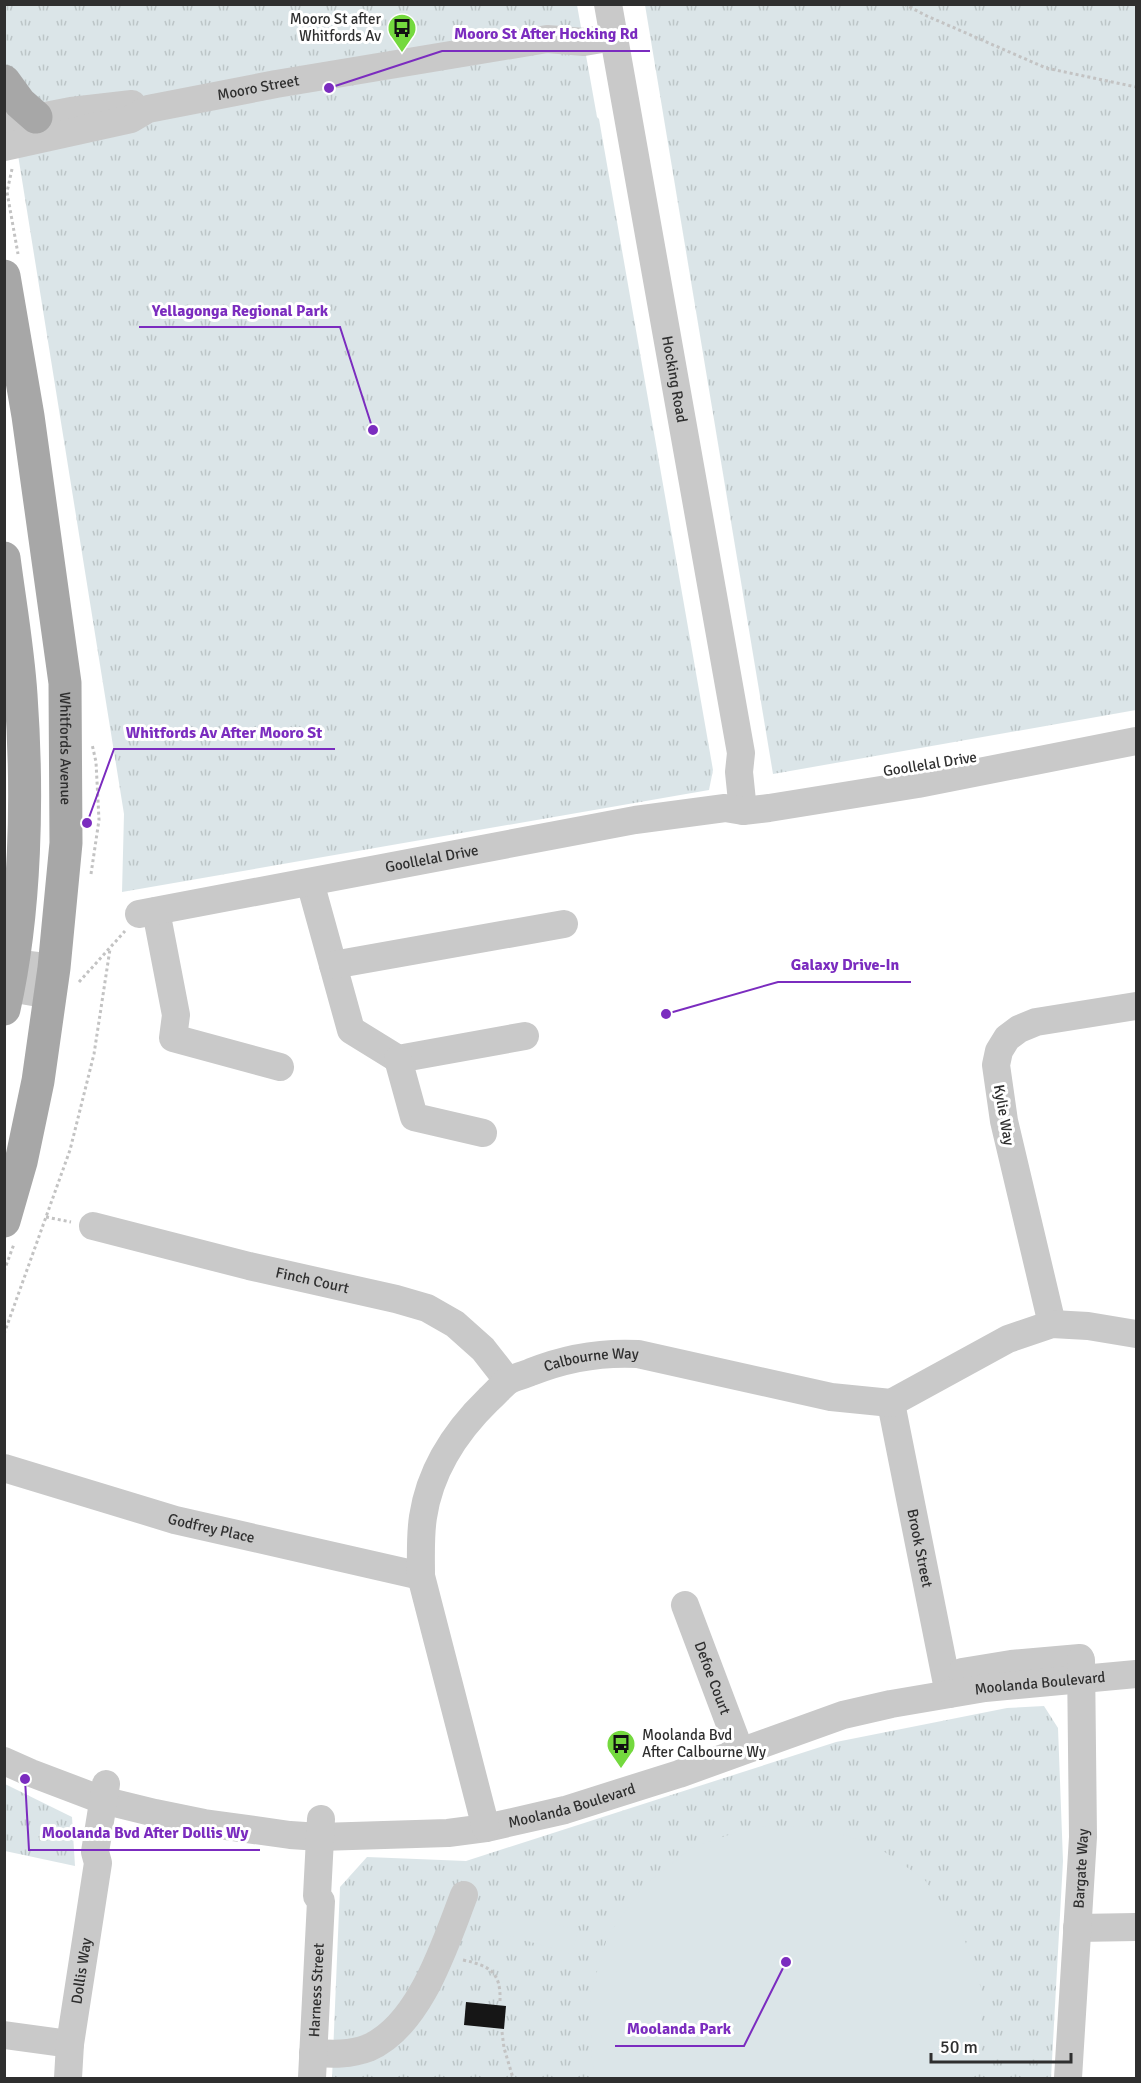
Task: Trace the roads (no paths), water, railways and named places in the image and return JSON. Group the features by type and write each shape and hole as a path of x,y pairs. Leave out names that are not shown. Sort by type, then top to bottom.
{"main road":[{"path":"4,81 20,103 36,117"},
{"name":"Whitfords Avenue","path":"4,276 28,416 65,683 66,843 61,982 21,1162 4,1221"},
{"path":"4,558 21,694 24,776 18,927 7,982"}],"street":[{"name":"Mooro Street","path":"4,147 131,119 148,110 276,84 547,39 564,29 611,20"},
{"name":"Hocking Road","path":"611,20 741,753 739,772 745,804"},
{"name":"Mooro Street","path":"4,124 71,111 133,104 148,110"},
{"name":"Goollelal Drive","path":"745,804 886,771 961,760 1056,739 1137,725"},
{"name":"Goollelal Drive","path":"280,1067 173,1038 176,1015 148,913 635,820 745,804 918,784 1137,741"},
{"path":"310,882 351,1030 398,1059 525,1036"},
{"path":"333,965 564,924"},
{"path":"7,982 61,982"},
{"name":"Kylie Way","path":"1052,1324 1004,1121 996,1065 999,1051 1007,1038 1018,1029 1036,1022 1137,1006"},
{"path":"398,1059 414,1117 483,1133"},
{"name":"Finch Court","path":"93,1226 427,1308 455,1324 483,1349 508,1381"},
{"path":"891,1402 1008,1339 1052,1324 1088,1326 1137,1334"},
{"name":"Calbourne Way","path":"484,1819 421,1576 423,1516 430,1486 452,1442 478,1410 508,1381 547,1365 611,1353 638,1354 831,1398 891,1402"},
{"name":"Brook Street","path":"891,1402 947,1684"},
{"name":"Godfrey Place","path":"4,1468 175,1520 421,1576"},
{"name":"Defoe Court","path":"685,1605 738,1744"},
{"name":"Moolanda Boulevard","path":"1081,1668 1137,1658"},
{"name":"Moolanda Boulevard","path":"4,1761 31,1773 111,1794 172,1800 327,1828 440,1816 484,1819 586,1787 738,1744 829,1703 947,1684 1011,1664 1137,1674"},
{"name":"Bargate Way","path":"1068,2079 1083,1837 1081,1668"},
{"name":"Moolanda Boulevard","path":"4,1745 111,1794"},
{"name":"Dollis Way","path":"68,2079 70,2044 98,1863 109,1851 111,1794"},
{"name":"Harness Street","path":"313,2066 321,1901 328,1895 327,1828"},
{"path":"313,2066 339,2054 353,2052 379,2042 393,2031 408,2014 423,1990 441,1954 464,1895"},
{"path":"1077,1928 1137,1927"},
{"path":"4,2035 70,2044"}],"place":[{"name":"Mooro St after Whitfords Av","path":"402,54"},
{"name":"Mooro St After Hocking Rd","path":"329,88"},
{"name":"Yellagonga Regional Park","path":"373,430"},
{"name":"Whitfords Av After Mooro St","path":"87,823"},
{"name":"Galaxy Drive-In","path":"666,1014"},
{"name":"Moolanda Bvd After Calbourne Wy","path":"621,1770"},
{"name":"Moolanda Bvd After Dollis Wy","path":"25,1779"},
{"name":"Moolanda Park","path":"786,1962"}]}
